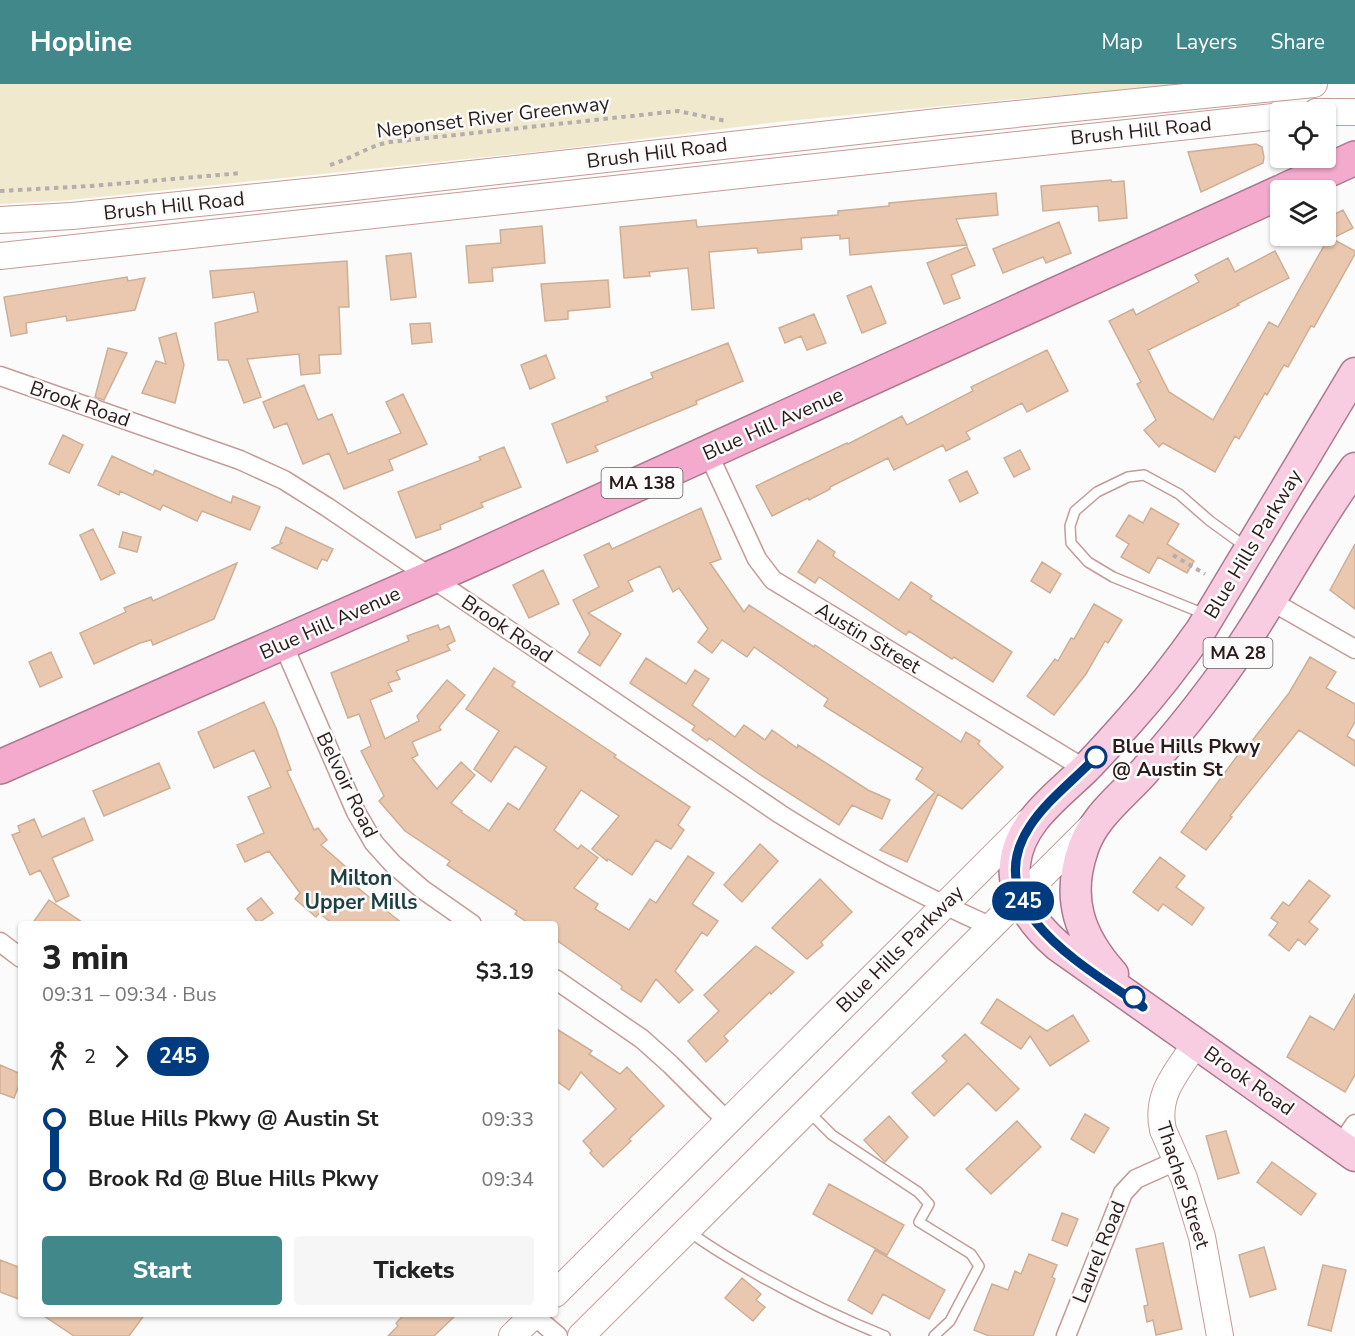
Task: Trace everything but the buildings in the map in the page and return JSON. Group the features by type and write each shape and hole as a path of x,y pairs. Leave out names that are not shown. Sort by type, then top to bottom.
{"highway":[{"name":"Blue Hill Avenue","path":"1307,180 1355,158"},
{"name":"Blue Hill Avenue","path":"0,767 431,578 1270,197"}],"main road":[{"name":"Brush Hill Road","path":"0,220 72,216 462,176 946,121 1314,84"},
{"path":"1336,112 1355,112"},
{"name":"Brush Hill Road","path":"0,256 465,207 1270,117"},
{"path":"462,176 465,207"},
{"name":"Blue Hills Parkway","path":"558,1291 943,905 1085,769 1156,690 1211,616 1344,406 1355,373"},
{"name":"MA 28","path":"1097,820 1141,775 1190,717 1236,655 1355,468"},
{"name":"Brook Road","path":"1046,806 1028,829 1015,862 1017,886 1021,898 1036,923 1058,946 1143,1007 1350,1142"},
{"path":"581,1336 1097,820"},
{"name":"Brook Road","path":"1097,820 1083,847 1076,877 1075,892 1079,920 1083,933 1098,956 1143,1007"},
{"name":"Thacher Street","path":"1196,1043 1170,1082 1160,1110 1163,1130 1190,1196 1202,1237 1220,1336"},
{"path":"512,1336 530,1317"}],"street":[{"name":"Brook Road","path":"0,376 260,469 306,493 780,814 879,873 992,927"},
{"name":"Austin Street","path":"708,453 757,559 773,579 1085,769"},
{"path":"1271,601 1355,650"},
{"name":"Belvoir Road","path":"283,644 356,812 374,843 393,864 422,889 468,921"},
{"path":"0,942 18,956"},
{"path":"558,981 642,1039 727,1122"},
{"name":"Laurel Road","path":"1066,1336 1123,1193 1136,1179 1176,1161"},
{"path":"536,1317 558,1336"}],"lane":[{"path":"1211,616 1113,577 1088,562 1071,543 1070,526 1075,511 1097,492 1128,477 1144,475 1179,494 1210,521 1251,550"},
{"path":"808,1110 832,1136 918,1192 929,1204 919,1222 971,1254 980,1266 950,1321 934,1336"},
{"path":"688,1230 711,1248 780,1287 840,1318 885,1336"}],"path":[{"name":"Neponset River Greenway","path":"321,166 340,162 368,148 390,142 678,111 728,121"},
{"path":"0,191 244,173"},
{"path":"1173,555 1205,574"}],"shaded area":[{"path":"0,84 1206,84 787,121 554,150 60,201 0,204"}],"bus line":[{"name":"245","path":"1096,757 1036,817 1019,848 1014,873 1021,898 1045,935 1143,1007 1134,997"}],"place":[{"name":"Blue Hills Pkwy @ Austin St","path":"1096,757"}],"district":[{"name":"Milton Upper Mills","path":"361,890"}]}
